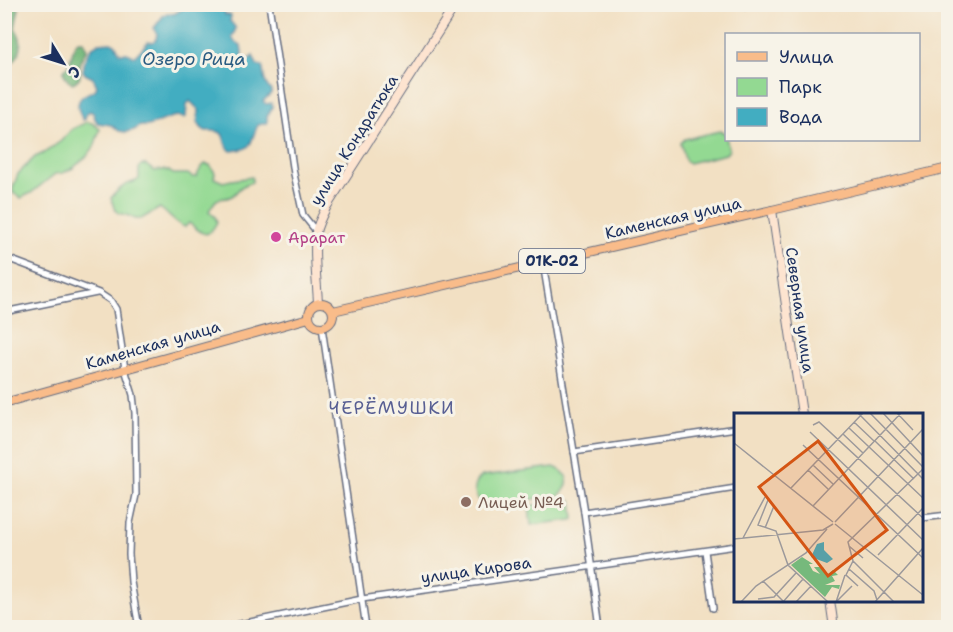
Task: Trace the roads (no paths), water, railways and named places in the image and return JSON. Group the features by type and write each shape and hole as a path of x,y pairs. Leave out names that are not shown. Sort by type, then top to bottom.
{"main road":[{"name":"улица Кондратюка","path":"318,303 316,231 327,206 456,4"},
{"name":"Каменская улица","path":"333,311 948,168"},
{"name":"Северная улица","path":"772,210 802,413"},
{"path":"318,303 328,305 333,311 331,322 322,327 315,326 309,318 310,310 318,303"},
{"name":"Каменская улица","path":"4,403 309,318"},
{"path":"830,602 834,627"}],"street":[{"path":"269,4 294,174 303,215 316,231"},
{"path":"4,257 99,293 111,301 116,309 125,369 133,396 135,413 136,495 130,523 129,554 131,582 139,627"},
{"path":"543,263 593,567 600,627"},
{"path":"4,312 99,293"},
{"path":"322,327 366,627"},
{"path":"574,452 734,428"},
{"path":"584,512 734,488"},
{"path":"923,518 948,515"},
{"name":"улица Кирова","path":"221,627 362,599 734,546"},
{"path":"705,551 713,608"}],"water":[{"name":"Озеро Рица","path":"189,5 222,5 225,15 231,16 230,21 236,28 232,37 241,45 243,59 247,61 253,56 257,65 262,66 265,81 271,91 263,101 266,104 271,103 273,107 267,116 267,123 258,125 248,147 231,151 222,134 205,131 198,123 199,110 190,101 187,104 184,118 172,117 126,132 119,131 111,125 98,123 90,111 83,120 78,105 80,99 95,90 97,86 93,78 83,71 85,59 91,48 99,43 111,42 115,44 120,53 134,56 148,42 156,39 157,34 154,28 163,16 167,13 174,14"}],"place":[{"name":"Арарат","path":"276,237"},
{"name":"Лицей №4","path":"466,502"}],"district":[{"name":"ЧЕРЁМУШКИ","path":"392,408"}]}
